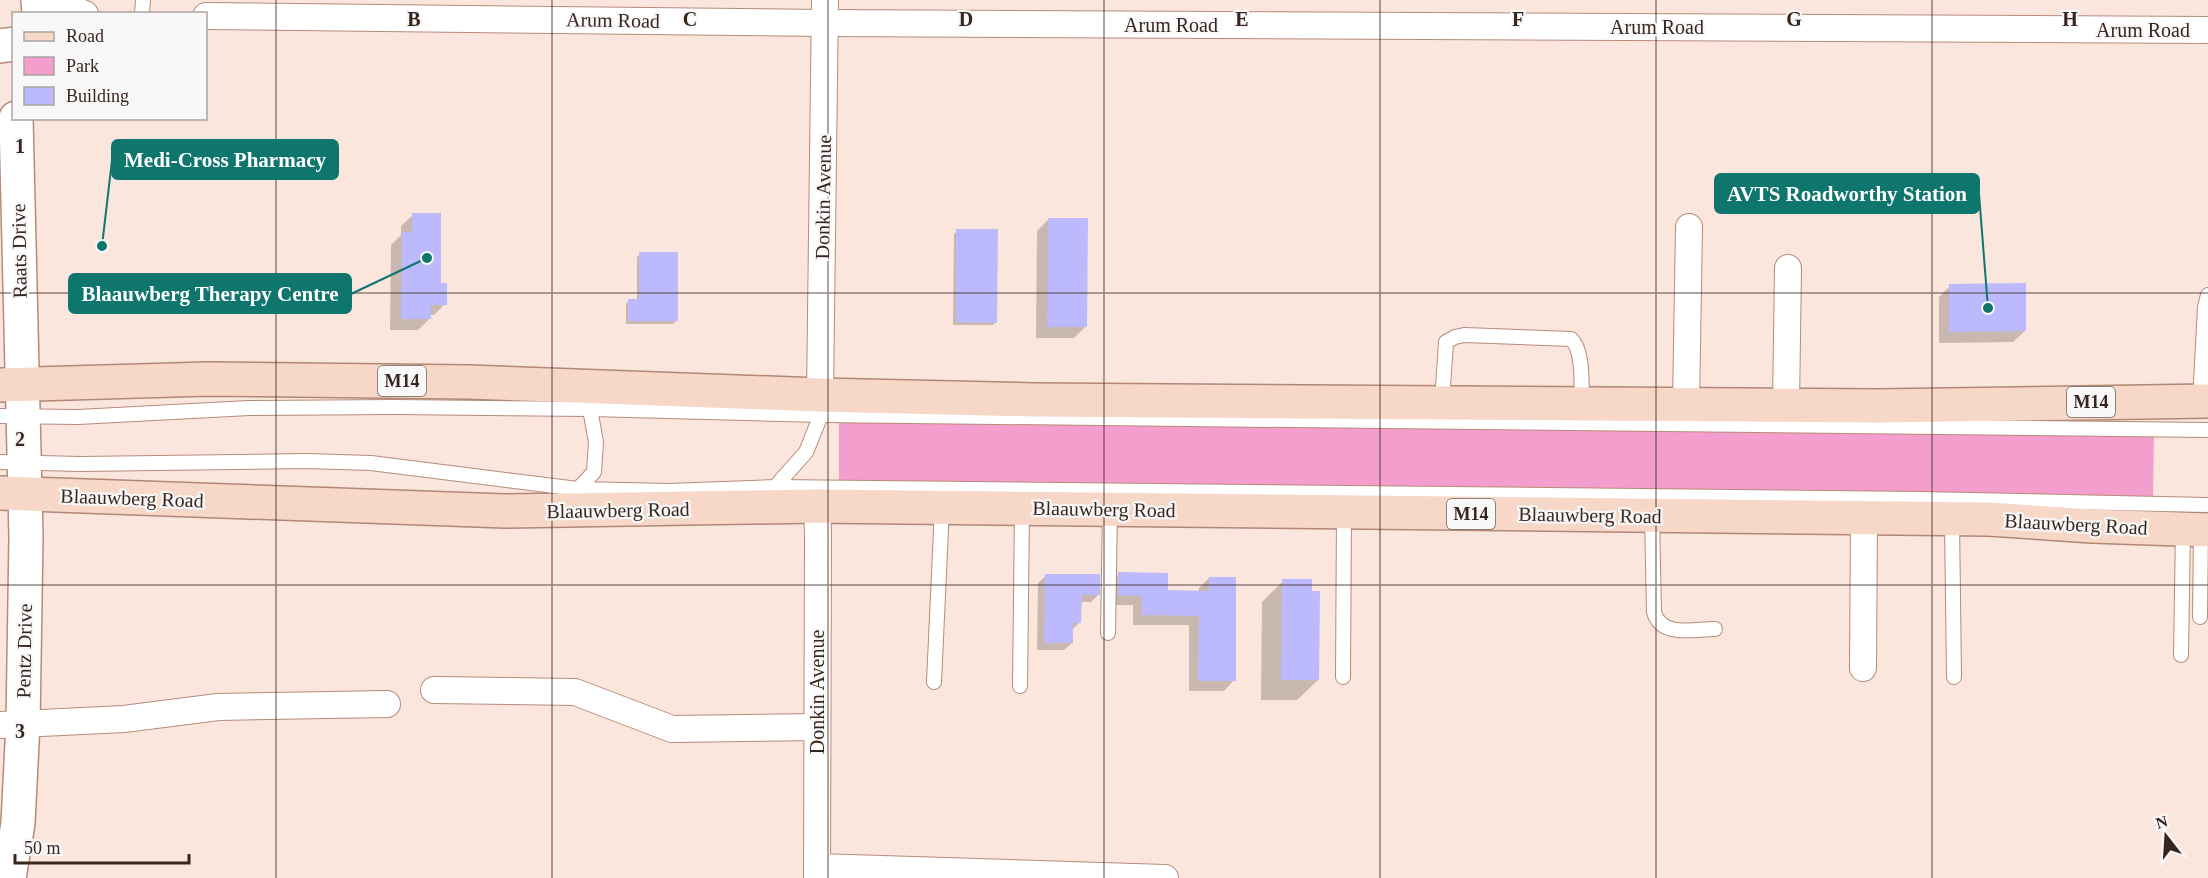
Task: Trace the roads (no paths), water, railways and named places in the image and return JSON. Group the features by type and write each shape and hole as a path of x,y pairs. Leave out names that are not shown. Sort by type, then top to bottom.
{"main road":[{"name":"M14","path":"11,384 208,380 469,382 727,391 821,405 1046,400 1582,403 2205,411"},
{"name":"Blaauwberg Road","path":"13,478 506,511 817,506 1989,519 2091,526 2200,523"}],"street":[{"path":"50,0 80,12"},
{"name":"Arum Road","path":"207,16 825,11 2208,30"},
{"name":"Donkin Avenue","path":"821,405 825,11"},
{"name":"Raats Drive","path":"11,417 16,120"},
{"path":"1686,404 1689,227"},
{"path":"1786,405 1788,268"},
{"name":"Pentz Drive","path":"7,864 18,823 14,737 11,417"},
{"name":"Donkin Avenue","path":"817,506 817,872"},
{"path":"1863,668 1864,518"},
{"path":"434,690 575,692 672,729 817,727"},
{"path":"14,737 124,719 218,707 387,705"},
{"path":"817,872 1165,878"}],"lane":[{"path":"11,417 78,417 249,408 590,409 821,405 2205,411 2205,307 2208,295"},
{"path":"1442,402 1446,342 1464,335 1571,339 1576,343 1579,352 1582,403"},
{"path":"590,409 727,391"},
{"path":"775,488 806,452 821,405"},
{"path":"578,489 594,472 596,442 590,409"},
{"path":"13,478 371,463 740,509"},
{"path":"578,489 669,491 775,488 1908,499 2200,523"},
{"path":"934,682 942,508"},
{"path":"1020,686 1022,508"},
{"path":"1108,633 1110,510"},
{"path":"1343,677 1344,512"},
{"path":"1652,516 1656,621 1663,627 1671,629 1715,628"},
{"path":"1952,519 1954,677"},
{"path":"2200,523 2200,617"},
{"path":"2181,655 2200,523"}],"place":[{"name":"Medi-Cross Pharmacy","path":"102,246"},
{"name":"Blaauwberg Therapy Centre","path":"427,258"},
{"name":"AVTS Roadworthy Station","path":"1988,308"}]}
